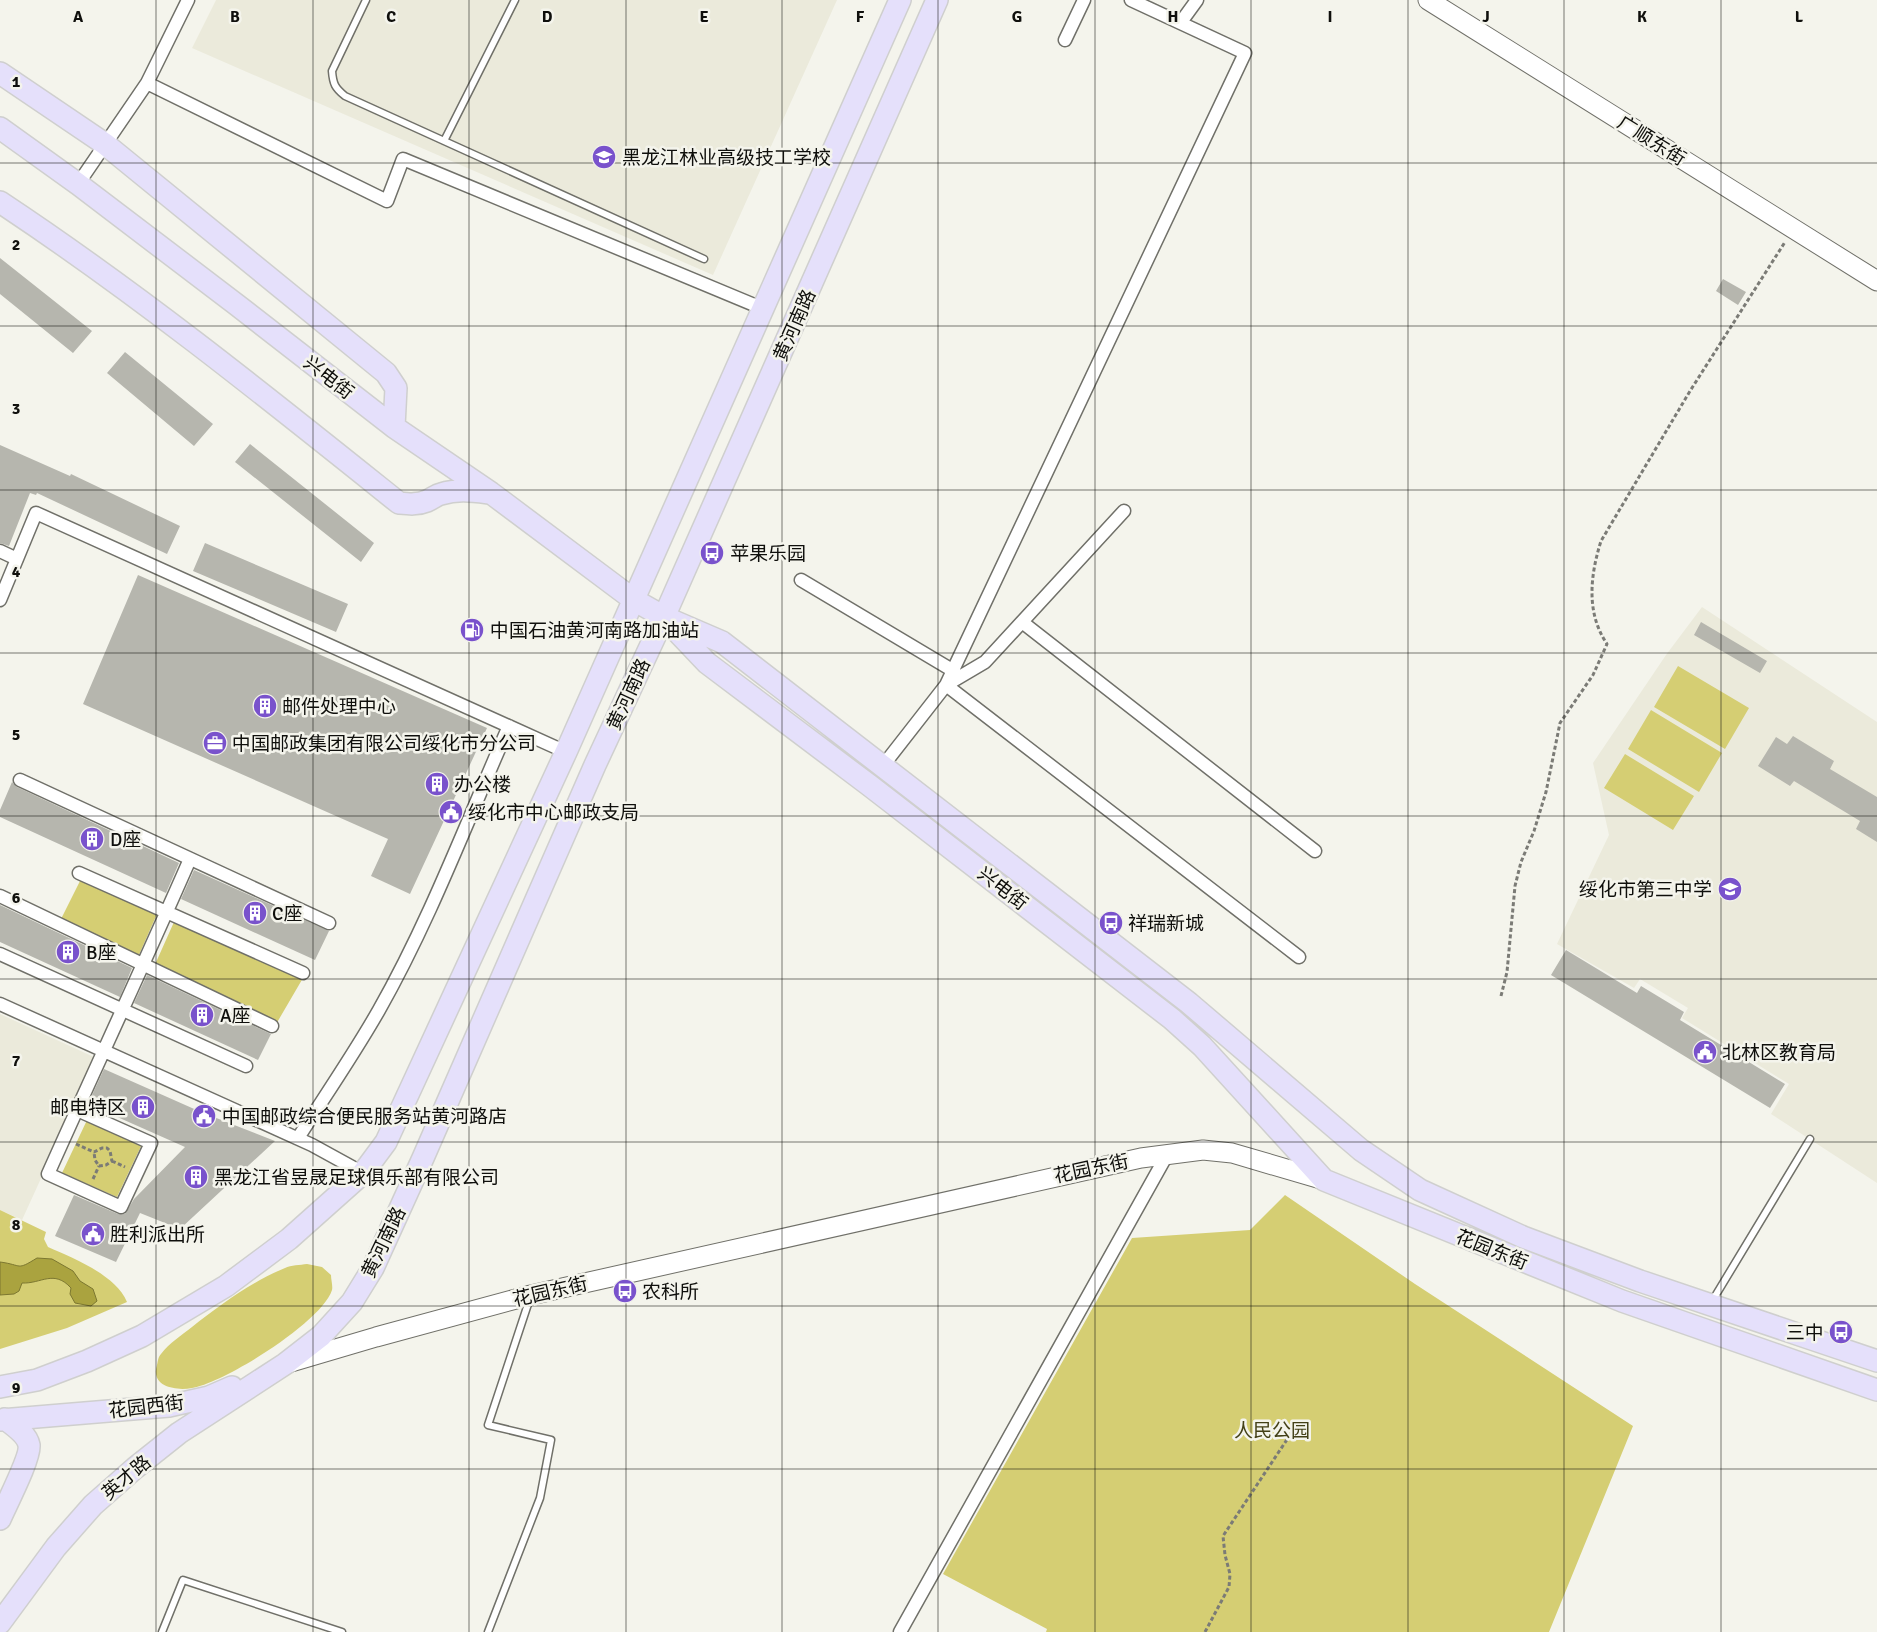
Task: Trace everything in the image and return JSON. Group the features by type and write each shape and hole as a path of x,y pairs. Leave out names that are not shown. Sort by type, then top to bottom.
{"main road":[{"name":"黄河南路","path":"0,1387 37,1380 142,1336 226,1286 288,1239 363,1173 386,1142 566,752 900,0"},
{"name":"黄河南路","path":"285,1364 321,1336 352,1302 373,1268 595,765 664,617 938,0"},
{"name":"广顺东街","path":"1428,0 1877,281"},
{"path":"0,72 105,144 386,373 396,388 394,427"},
{"name":"兴电街","path":"0,128 78,184 394,427 490,493 634,600 664,617 722,642 1189,1003 1296,1095"},
{"path":"0,202 117,284 230,369 399,503 414,505 439,494 453,491 468,490 490,493"},
{"name":"兴电街","path":"664,617 707,663 869,785 1172,1019 1202,1046 1324,1180"},
{"path":"566,752 595,765"},
{"path":"869,785 882,767"},
{"name":"花园东街","path":"1296,1095 1361,1150 1420,1190 1523,1237 1640,1281 1877,1361"},
{"name":"花园东街","path":"285,1364 531,1295 1108,1164 1168,1153 1203,1150 1232,1153 1324,1180 1622,1302 1702,1328 1877,1390"},
{"path":"1702,1328 1710,1305"},
{"name":"花园西街","path":"2,1419 169,1406 209,1397 285,1364"},
{"name":"英才路","path":"0,1623 56,1546 93,1505 179,1434 285,1364"},
{"path":"0,1519 26,1458 29,1445 24,1436 2,1419"}],"street":[{"path":"78,184 147,83 188,0"},
{"path":"1065,40 1084,0"},
{"path":"882,767 946,685 1245,53 1132,0"},
{"path":"1181,22 1197,0"},
{"path":"147,83 386,201 403,159 764,309"},
{"path":"946,685 985,662 1124,511"},
{"path":"0,599 36,513 566,752"},
{"path":"0,551 17,559"},
{"path":"801,580 952,670"},
{"path":"1022,622 1315,851"},
{"path":"946,685 1299,957"},
{"path":"298,1138 363,1038 412,947 509,726"},
{"path":"20,780 328,923"},
{"path":"77,1110 151,1143 121,1207 48,1174 190,859"},
{"path":"79,873 303,973"},
{"path":"0,896 272,1026"},
{"path":"0,954 246,1066"},
{"path":"0,1004 298,1138 363,1173"},
{"path":"900,1632 1168,1153"}],"lane":[{"path":"366,0 332,71 332,80 335,88 346,96 704,259"},
{"path":"444,141 515,0"},
{"path":"1710,1305 1810,1139"},
{"path":"488,1632 540,1498 551,1440 488,1425 531,1295"},
{"path":"162,1632 183,1580 342,1632"}],"path":[{"path":"1501,996 1507,972 1515,886 1521,862 1534,831 1546,792 1560,723 1592,675 1607,644 1596,624 1592,596 1596,558 1601,541 1685,399 1793,228"},
{"path":"1742,298 1747,301"},
{"path":"64,1138 94,1152"},
{"path":"107,1148 110,1151 112,1161 106,1165 99,1166 95,1160 94,1152 107,1148"},
{"path":"1206,1632 1229,1587 1230,1574 1222,1536 1294,1429"}],"shaded area":[{"name":"黑龙江林业高级技工学校","path":"216,0 837,0 713,275 192,48"},
{"name":"绥化市第三中学","path":"1702,607 1877,722 1877,1183 1771,1114 1789,1084 1682,1018 1688,1008 1640,979 1634,988 1557,944 1609,835 1593,763 1666,655"},
{"path":"0,1014 96,1058 22,1220 0,1210"},
{"path":"37,1258 52,1259 73,1271 80,1281 93,1289 97,1301 91,1306 75,1303 70,1294 71,1288 65,1282 53,1278 22,1283 19,1291 14,1294 0,1295 0,1262 22,1266"}],"green space":[{"path":"1678,666 1749,708 1725,749 1654,707"},
{"path":"1651,710 1722,753 1699,792 1628,749"},
{"path":"1625,754 1694,796 1673,830 1604,788"},
{"path":"81,879 157,914 138,957 60,921"},
{"path":"174,922 303,978 275,1026 153,969"},
{"path":"88,1118 143,1142 117,1197 62,1173"},
{"name":"人民公园","path":"1285,1195 1415,1284 1633,1426 1549,1632 1046,1632 1047,1629 943,1574 1132,1238 1250,1230"},
{"path":"0,1210 46,1232 44,1239 48,1247 93,1268 114,1284 127,1302 67,1328 0,1349"},
{"path":"307,1264 322,1267 331,1275 332,1290 324,1303 292,1334 248,1363 207,1384 179,1389 166,1386 157,1378 156,1372 160,1355 203,1319 236,1294 260,1280 287,1267"}],"building":[{"path":"0,258 92,331 73,353 0,294"},
{"path":"1723,279 1746,292 1738,305 1716,291"},
{"path":"125,352 213,424 194,446 107,373"},
{"path":"250,444 374,543 361,562 235,462"},
{"path":"0,445 70,476 71,474 180,526 167,554 37,493 36,495 30,493 9,546 0,543"},
{"path":"205,543 348,604 336,632 193,571"},
{"name":"邮件处理中心","path":"138,575 487,728 410,894 371,876 388,839 83,704"},
{"path":"1701,622 1767,661 1760,673 1694,635"},
{"path":"1793,736 1834,761 1830,769 1877,797 1877,842 1856,829 1860,821 1794,781 1790,786 1758,766 1776,737 1787,744"},
{"name":"D座","path":"12,782 17,787 179,863 166,893 0,817 0,810"},
{"name":"C座","path":"194,870 329,931 315,960 181,899"},
{"name":"B座","path":"0,905 132,968 120,997 0,942"},
{"name":"北林区教育局","path":"1566,950 1637,993 1641,986 1684,1012 1680,1020 1785,1084 1770,1108 1551,975"},
{"name":"A座","path":"147,975 271,1034 258,1060 134,1003"},
{"path":"104,1069 201,1112 275,1141 180,1229 140,1213 116,1262 55,1236 74,1195 118,1214 125,1214 134,1199 185,1147 88,1104"}],"place":[{"name":"黑龙江林业高级技工学校","path":"604,157"},
{"name":"苹果乐园","path":"712,553"},
{"name":"中国石油黄河南路加油站","path":"472,630"},
{"name":"邮件处理中心","path":"265,706"},
{"name":"中国邮政集团有限公司绥化市分公司","path":"215,743"},
{"name":"办公楼","path":"437,784"},
{"name":"绥化市中心邮政支局","path":"451,812"},
{"name":"D座","path":"92,839"},
{"name":"绥化市第三中学","path":"1730,889"},
{"name":"C座","path":"255,913"},
{"name":"祥瑞新城","path":"1111,923"},
{"name":"B座","path":"68,952"},
{"name":"A座","path":"202,1015"},
{"name":"北林区教育局","path":"1705,1052"},
{"name":"邮电特区","path":"143,1107"},
{"name":"中国邮政综合便民服务站黄河路店","path":"204,1116"},
{"name":"黑龙江省昱晟足球俱乐部有限公司","path":"196,1177"},
{"name":"胜利派出所","path":"93,1234"},
{"name":"农科所","path":"625,1291"},
{"name":"三中","path":"1841,1332"}]}
